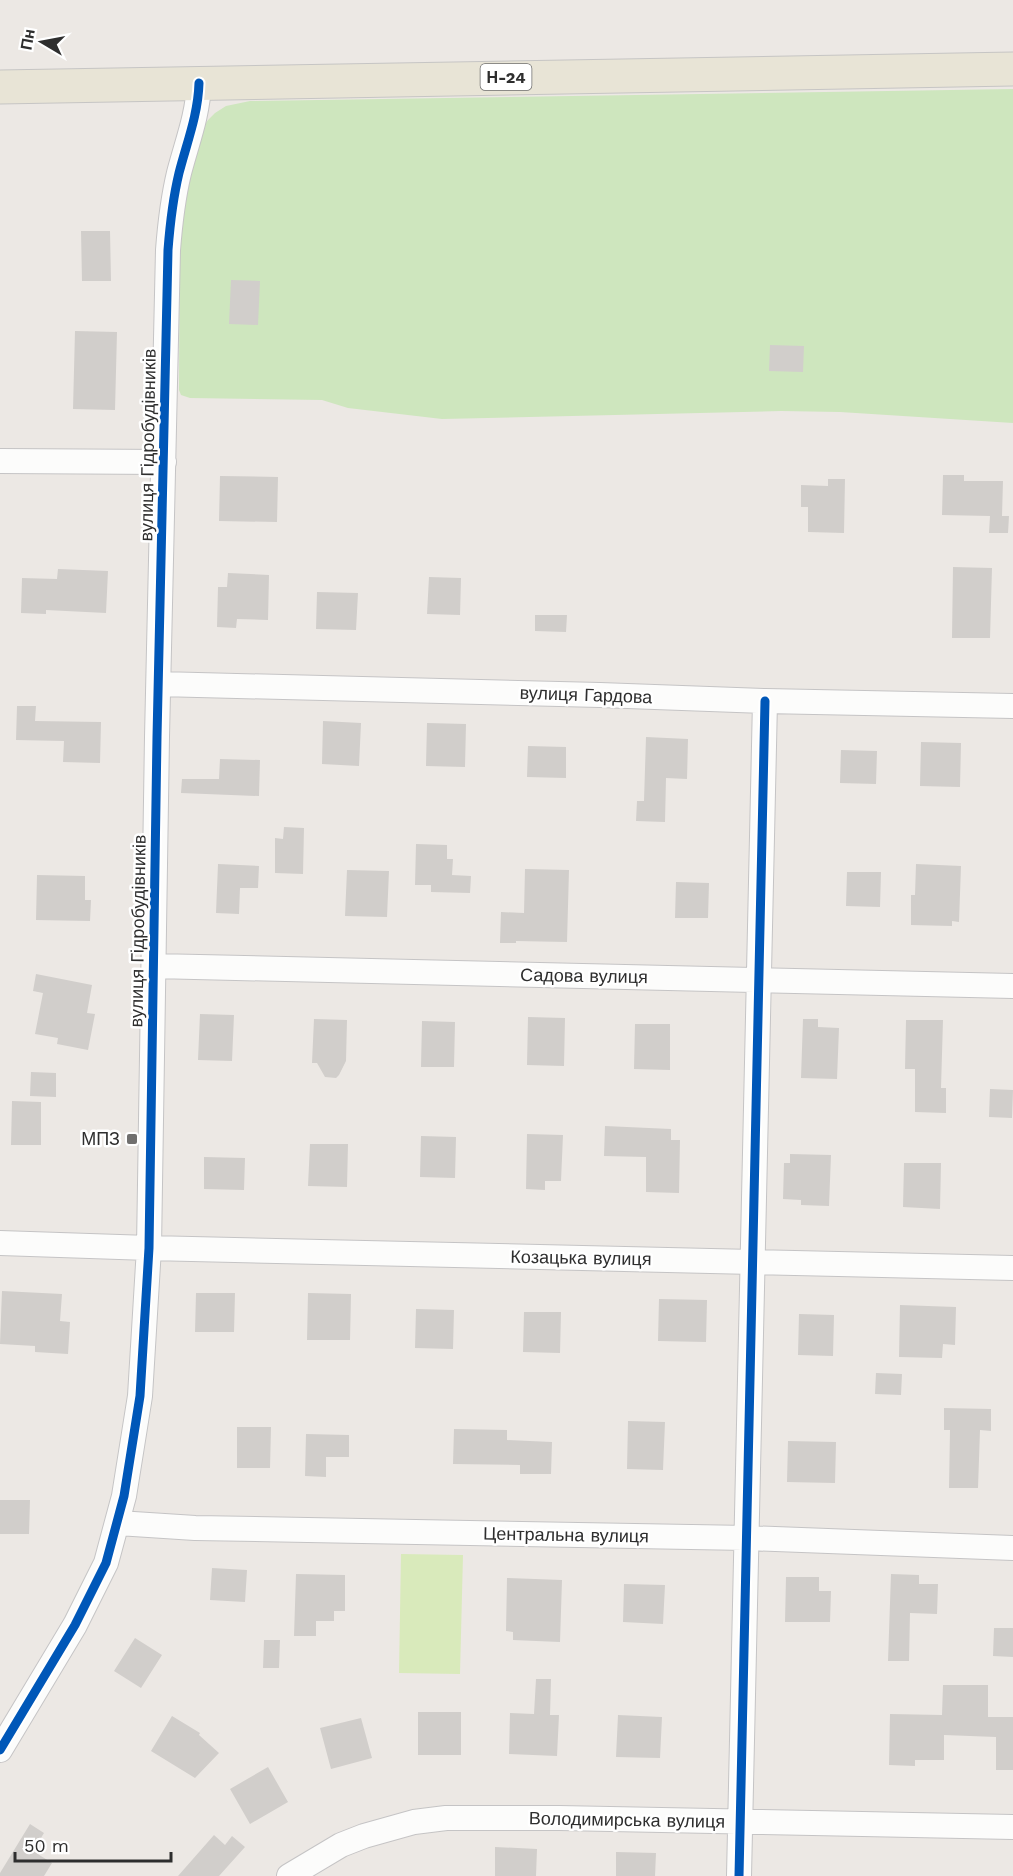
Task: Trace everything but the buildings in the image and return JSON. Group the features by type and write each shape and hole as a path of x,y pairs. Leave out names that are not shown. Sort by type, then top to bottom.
{"main road":[{"name":"Н-24","path":"0,87 1013,69"}],"street":[{"name":"вулиця Гідробудівників","path":"0,1750 75,1624 106,1563 118,1523 130,1466 140,1396 149,1248 170,226 178,175 196,116 198,83"},
{"path":"0,461 164,462"},
{"name":"вулиця Гардова","path":"159,684 1013,706"},
{"path":"739,1876 765,701"},
{"name":"Садова вулиця","path":"154,966 1013,986"},
{"name":"Козацька вулиця","path":"0,1243 1013,1268"},
{"name":"Центральна вулиця","path":"118,1523 195,1528 747,1538 1013,1548"},
{"name":"Володимирська вулиця","path":"289,1876 341,1845 364,1836 430,1820 459,1817 1013,1827"}],"green space":[{"path":"1013,89 1013,423 840,412 781,411 442,419 348,408 322,400 190,398 181,395 179,390 180,225 183,197 203,127 215,113 226,106 250,101"},
{"path":"401,1554 463,1555 460,1674 399,1673"}],"cycle path":[{"path":"0,1750 75,1625 106,1563 124,1496 140,1396 149,1248 168,250 175,192 194,117 199,83"},
{"path":"739,1876 765,701"}],"place":[{"name":"МПЗ","path":"132,1139"}]}
